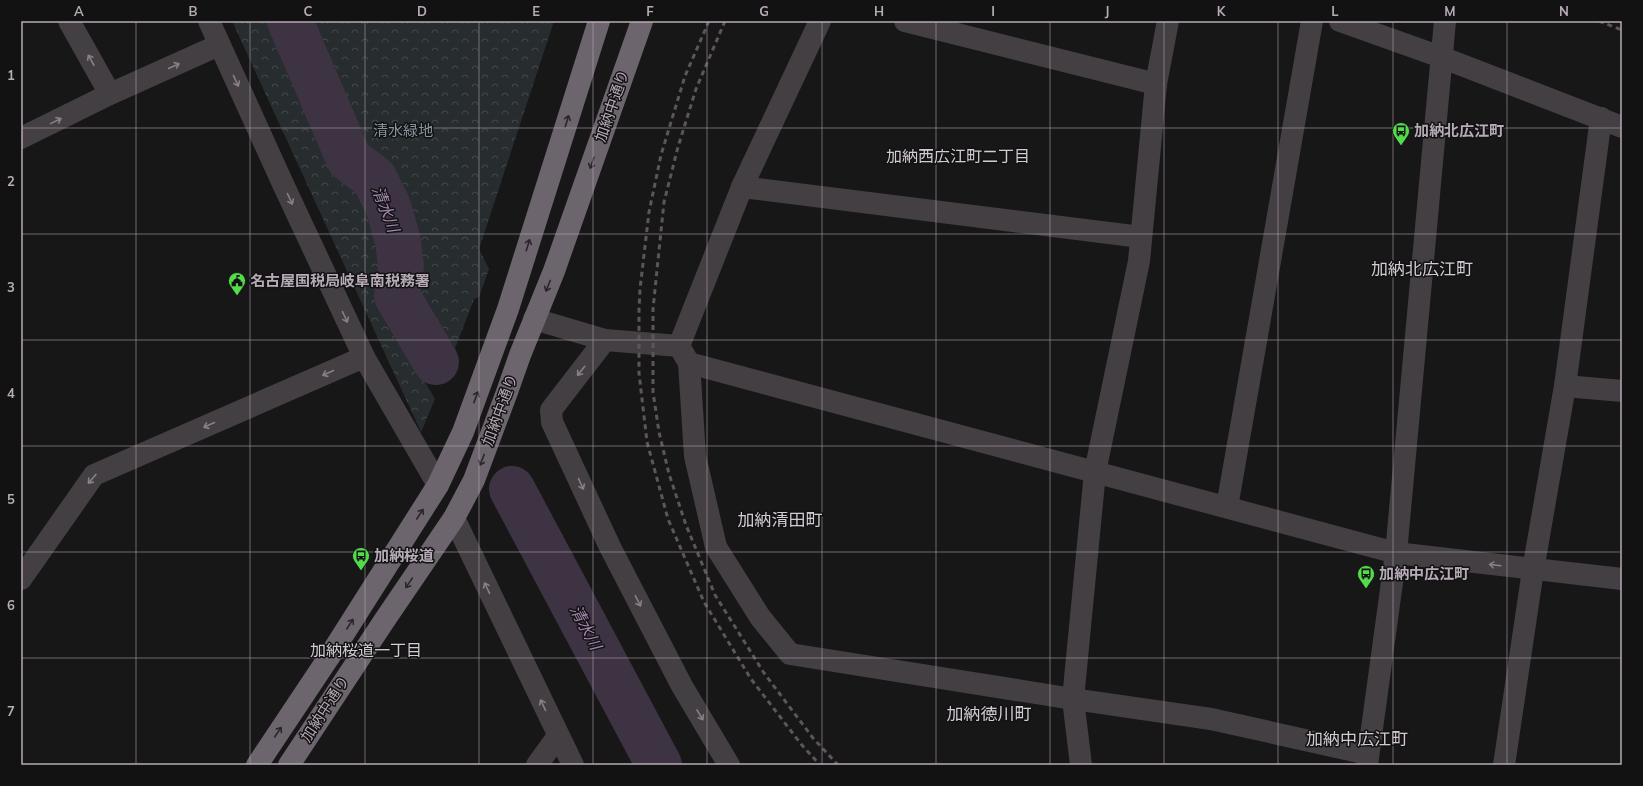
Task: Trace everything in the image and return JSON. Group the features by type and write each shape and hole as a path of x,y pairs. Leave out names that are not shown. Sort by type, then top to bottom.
{"highway":[{"name":"加納中通り","path":"257,765 329,657 438,485 463,432 508,309 599,21"},
{"name":"加納中通り","path":"289,765 454,518 474,480 534,319 554,271 642,21"}],"street":[{"path":"69,21 110,94"},
{"path":"209,21 364,357 438,485"},
{"path":"820,21 742,186 684,355 695,456 716,547 760,617 790,654 1073,699 1211,718 1368,760 1396,553 1445,21"},
{"path":"905,21 1156,84"},
{"path":"1081,765 1073,699 1095,472 1139,261 1156,84 1168,21"},
{"path":"1227,507 1312,21"},
{"path":"1340,21 1441,57 1622,127"},
{"path":"21,138 110,94 220,45"},
{"path":"1504,765 1533,570 1565,386 1601,118"},
{"path":"742,186 1141,237"},
{"path":"534,319 605,340 684,355 1095,472 1396,553 1533,570 1622,579"},
{"path":"605,340 551,410 552,422 610,547 682,686 729,765"},
{"path":"21,579 94,475 364,357"},
{"path":"1565,386 1622,391"},
{"path":"454,518 573,765"},
{"path":"537,765 558,736"}],"green space":[{"name":"清水緑地","path":"232,21 554,21 479,249 489,269 479,297 474,299 454,351 419,372 435,399 421,432"}],"waterway":[{"name":"清水川","path":"290,21 349,159 374,178 388,206 398,241 401,266 397,296 436,362"},
{"name":"清水川","path":"512,489 659,765"}],"railway":[{"path":"709,21 685,76 661,155 649,212 639,310 639,373 647,442 668,519 704,602 751,679 801,744 820,765"},
{"path":"725,21 696,89 678,147 664,202 653,309 653,392 659,432 669,474 686,525 715,595 764,673 813,738 838,765"},
{"path":"1599,21 1622,30"}],"place":[{"name":"加納北広江町","path":"1401,146"},
{"name":"名古屋国税局岐阜南税務署","path":"237,296"},
{"name":"加納桜道","path":"361,571"},
{"name":"加納中広江町","path":"1366,589"}],"district":[{"name":"加納西広江町二丁目","path":"958,156"},
{"name":"加納北広江町","path":"1422,269"},
{"name":"加納清田町","path":"780,520"},
{"name":"加納桜道一丁目","path":"366,650"},
{"name":"加納徳川町","path":"989,714"},
{"name":"加納中広江町","path":"1357,739"}]}
